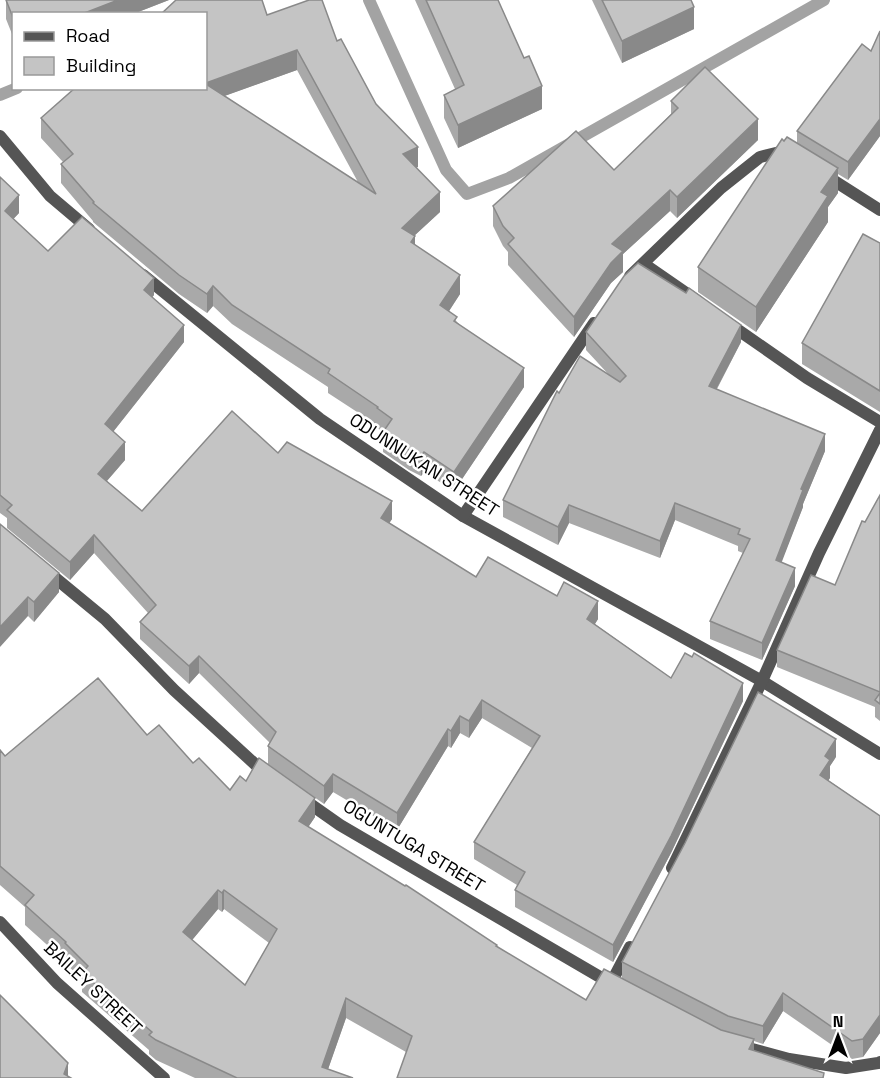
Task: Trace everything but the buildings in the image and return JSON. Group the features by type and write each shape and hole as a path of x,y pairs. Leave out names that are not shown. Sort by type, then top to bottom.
{"street":[{"path":"0,136 50,196 95,235"},
{"path":"618,288 721,188 760,157 784,151 880,210"},
{"path":"644,264 807,378 880,422"},
{"name":"ODUNNUKAN STREET","path":"131,266 320,419 463,516 762,681 880,754"},
{"path":"463,516 598,317"},
{"path":"667,878 762,681 819,553 880,430"},
{"path":"35,562 105,619 174,690 257,766 276,779"},
{"name":"OGUNTUGA STREET","path":"294,792 339,825 616,986 633,941"},
{"name":"BAILEY STREET","path":"0,922 57,983 164,1078"},
{"path":"725,1042 789,1059 846,1068 879,1063"}],"waterway":[{"path":"369,0 446,170 467,194 509,178 824,0"},
{"path":"0,95 12,90"}]}
